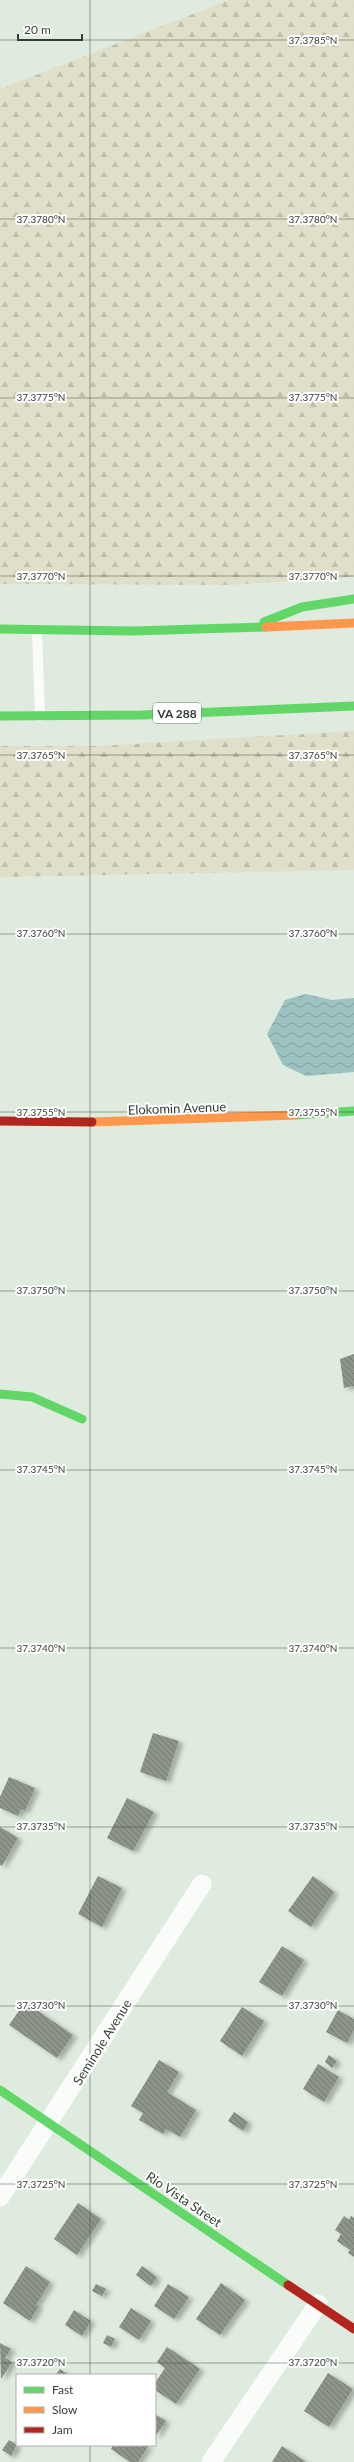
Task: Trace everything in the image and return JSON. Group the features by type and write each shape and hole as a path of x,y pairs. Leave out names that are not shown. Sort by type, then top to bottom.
{"main road":[{"path":"246,629 302,607 354,599"},
{"path":"0,629 37,631 246,629 354,623"},
{"name":"VA 288","path":"0,716 354,706"},
{"name":"Elokomin Avenue","path":"0,1121 118,1123 202,1121 354,1111"},
{"path":"0,1394 32,1397 82,1419"},
{"name":"Rio Vista Street","path":"0,2090 354,2329"}],"street":[{"name":"Seminole Avenue","path":"0,2197 49,2124 202,1884"},
{"path":"211,2462 318,2304"}],"lane":[{"path":"37,631 40,716"}],"green space":[{"path":"229,0 354,0 354,577 231,585 0,584 0,89"},
{"path":"354,731 354,870 0,877 0,746 97,746"}],"water":[{"path":"306,994 332,1000 354,998 354,1072 306,1076 283,1065 267,1034 285,1000"}],"building":[{"path":"354,1354 354,1389 353,1386 344,1388 340,1359"},
{"path":"153,1733 179,1741 166,1781 140,1772"},
{"path":"9,1777 35,1788 25,1811 21,1809 18,1816 0,1808 0,1797"},
{"path":"127,1798 154,1812 133,1851 107,1838"},
{"path":"0,1827 18,1838 2,1866 0,1865"},
{"path":"98,1876 122,1888 102,1927 78,1914"},
{"path":"313,1876 334,1892 311,1927 288,1911"},
{"path":"282,1946 304,1960 282,1996 259,1982"},
{"path":"25,2002 73,2035 57,2058 9,2025"},
{"path":"242,2007 264,2021 242,2056 220,2041"},
{"path":"338,2010 354,2019 354,2030 347,2043 326,2032"},
{"path":"329,2055 337,2061 332,2068 325,2062"},
{"path":"159,2060 179,2072 167,2092 196,2110 180,2137 166,2129 163,2134 139,2120 143,2113 131,2106"},
{"path":"318,2064 339,2077 324,2102 303,2089"},
{"path":"234,2112 248,2122 243,2131 228,2121"},
{"path":"78,2203 101,2219 77,2255 54,2239"},
{"path":"344,2216 349,2220 351,2216 354,2218 354,2257 348,2253 350,2250 337,2241 341,2234 335,2230"},
{"path":"26,2266 50,2282 36,2305 39,2306 30,2321 3,2303"},
{"path":"142,2266 157,2277 151,2286 136,2275"},
{"path":"221,2283 245,2300 220,2335 196,2319"},
{"path":"96,2284 106,2289 102,2296 92,2291"},
{"path":"168,2284 189,2297 174,2319 154,2306"},
{"path":"131,2308 151,2321 139,2340 119,2327"},
{"path":"74,2310 91,2321 82,2336 65,2325"},
{"path":"107,2335 115,2339 111,2347 103,2343"},
{"path":"0,2343 11,2349 5,2358 12,2362 1,2379"},
{"path":"167,2347 200,2369 176,2404 156,2391 156,2382 165,2368 157,2362"},
{"path":"60,2369 68,2374 56,2374"},
{"path":"328,2373 353,2389 329,2427 304,2411"},
{"path":"156,2415 166,2421 156,2436"},
{"path":"9,2440 16,2444 11,2456 2,2450"},
{"path":"112,2446 148,2446 138,2462 130,2462 111,2449"},
{"path":"282,2446 306,2462 272,2462"}],"traffic: fast":[{"path":"264,622 302,607 354,599"},
{"path":"0,629 133,631 266,627"},
{"path":"0,716 142,715 354,706"},
{"path":"296,1115 354,1111"},
{"path":"0,1394 32,1397 82,1419"},
{"path":"0,2090 288,2285"}],"traffic: slow":[{"path":"266,627 354,623"},
{"path":"92,1122 296,1115"}],"traffic: jam":[{"path":"0,1121 92,1122"},
{"path":"288,2285 354,2329"}]}
